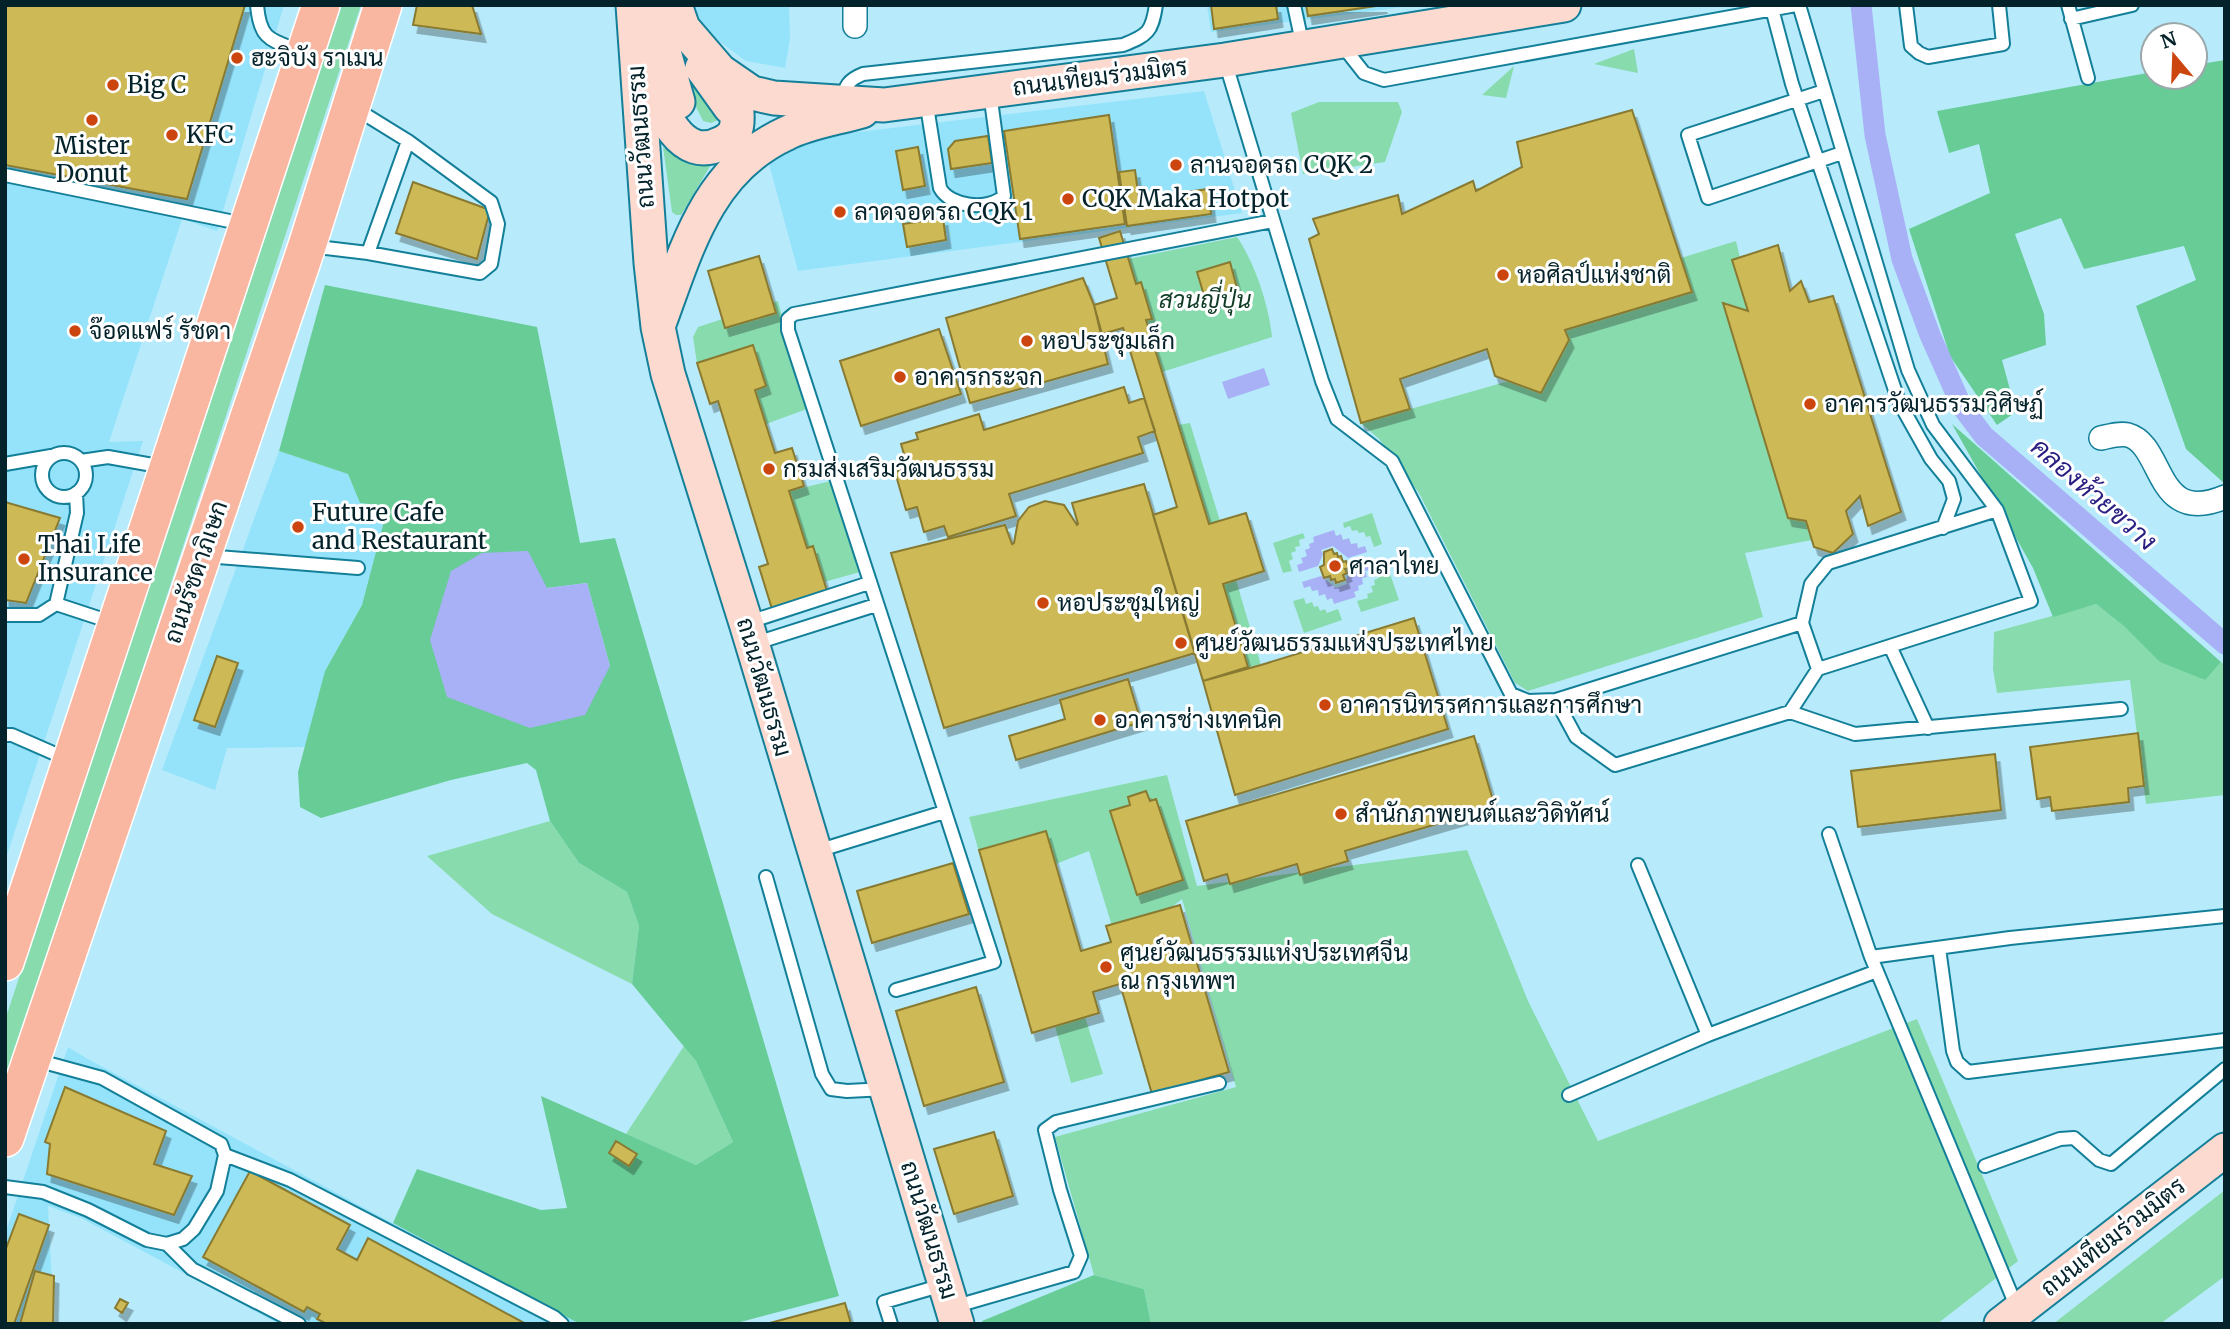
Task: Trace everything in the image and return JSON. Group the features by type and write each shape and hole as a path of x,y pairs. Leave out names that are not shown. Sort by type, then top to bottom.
{"main road":[{"path":"5,962 321,5"},
{"name":"ถนนรัชดาภิเษก","path":"5,1138 307,246 383,5"}],"street":[{"path":"633,5 634,39 660,107 674,132 688,145 705,149 718,146 730,139 738,128 737,113 706,75 679,17"},
{"path":"651,5 684,122 692,135 704,144 718,146"},
{"name":"ถนนเทียมร่วมมิตร","path":"679,17 720,71 752,93 774,98 884,105 1225,60 1340,42 1501,10 1564,5"},
{"name":"ถนนวัฒนธรรม","path":"634,39 651,263 658,327 668,374 952,1305"},
{"path":"658,327 694,229 714,195 750,154 787,132 884,105"},
{"path":"2101,438 2115,434 2130,435 2144,448 2173,494 2189,504 2212,503 2225,497"},
{"name":"ถนนเทียมร่วมมิตร","path":"2010,1317 2225,1150"}],"lane":[{"path":"257,5 259,24 270,40 305,53"},
{"path":"842,102 849,80 863,74 1123,45 1149,31 1156,5"},
{"path":"1294,5 1303,48"},
{"path":"1340,42 1364,73 1384,80 1771,7 1797,5 1908,370 1933,425 1997,510 2031,601 1818,669 1790,712"},
{"path":"1906,5 1911,46 1928,57 2003,44 1999,5"},
{"path":"2068,5 2088,78"},
{"path":"2071,19 2132,5"},
{"path":"1771,7 1797,99 1899,402 1931,459 1949,481 1954,499 1942,528"},
{"path":"1225,60 1322,381 1337,419 1392,461 1511,694 1528,701 1556,699 1802,623"},
{"path":"926,100 940,188 944,196 957,203 998,202 1004,196 990,91"},
{"path":"1824,91 1688,135 1708,198 1842,153"},
{"path":"307,246 368,253 480,273 491,264 498,224 491,202 408,141 352,107"},
{"path":"368,253 408,141"},
{"path":"5,175 248,225"},
{"path":"896,990 993,962 788,330 788,319 794,314 1273,221"},
{"path":"5,464 55,455 69,454 81,461 87,474 86,482 76,493 62,497 45,486 42,472 49,459 55,455"},
{"path":"81,461 108,457 167,467"},
{"path":"5,615 39,615 56,604 77,513 76,493"},
{"path":"1818,669 1802,623 1811,584 1828,563 1997,510"},
{"path":"202,556 358,568"},
{"path":"749,634 869,583"},
{"path":"56,604 116,624"},
{"path":"749,634 876,605"},
{"path":"1890,646 1928,728"},
{"path":"1556,699 1576,737 1615,765 1790,712 1855,734 2121,709"},
{"path":"5,735 12,734 71,760"},
{"path":"814,852 944,812"},
{"path":"1829,834 1871,957 2010,1317"},
{"path":"1638,865 1708,1035"},
{"path":"766,877 822,1074 831,1089 886,1089"},
{"path":"1871,957 2225,916"},
{"path":"1939,948 1953,1051 1957,1062 1968,1073 2225,1040"},
{"path":"1569,1095 1708,1035 1877,971"},
{"path":"5,1187 43,1192 88,1210 147,1240 167,1244 183,1239 194,1229 217,1191 225,1155 221,1144 102,1078 32,1059"},
{"path":"1985,1166 2060,1139 2074,1138 2099,1160 2111,1164 2225,1069"},
{"path":"891,1324 884,1302 952,1305 1074,1272 1081,1256 1045,1130 1056,1122 1219,1083"},
{"path":"225,1155 290,1180 554,1317 562,1324"},
{"path":"167,1244 192,1269 299,1324"}],"shaded area":[{"path":"5,5 284,5 217,231 182,219 109,442 143,441 5,861"},
{"path":"693,5 789,5 790,38 785,68 746,61 704,30"},
{"path":"1207,5 1418,5 1211,32"},
{"path":"1204,91 1242,213 798,271 769,164 785,145 808,138"},
{"path":"1264,368 1270,385 1228,399 1222,382"},
{"path":"279,451 348,474 360,503 388,506 362,605 325,671 305,747 227,748 215,790 162,770"},
{"path":"1334,530 1336,536 1341,534 1343,540 1349,538 1351,544 1357,543 1358,548 1365,546 1367,552 1348,558 1333,546 1321,550 1323,554 1318,566 1299,572 1297,565 1303,563 1301,558 1307,556 1305,550 1314,542 1313,537"},
{"path":"528,551 547,588 587,583 610,666 585,715 530,728 447,697 430,640 451,571 482,553"},
{"path":"1369,562 1372,569 1365,571 1367,577 1362,578 1363,584 1354,592 1356,597 1334,604 1332,598 1327,600 1325,594 1319,596 1318,590 1312,591 1310,586 1304,588 1302,582 1321,576 1336,588 1347,584 1351,568"},
{"path":"68,1047 580,1324 279,1324 81,1218 48,1206 54,1324 5,1324 5,1234"}],"green space":[{"path":"342,5 361,5 5,1088 5,1020"},
{"path":"1634,49 1638,73 1594,64"},
{"path":"2225,60 2225,484 2186,449 2136,306 2196,280 2184,246 2084,269 2061,218 2015,234 2044,314 2046,345 2002,360 2016,412 1997,425 1950,356 1909,229 1990,193 1979,144 1949,153 1937,111 2139,75 2139,91 2209,91 2209,63"},
{"path":"1514,66 1506,98 1482,95"},
{"path":"690,83 718,114 718,120 711,123 703,121"},
{"path":"1319,102 1398,102 1402,112 1385,162 1303,174 1291,113"},
{"path":"663,147 686,159 712,163 681,215 672,212"},
{"name":"สวนญี่ปุ่น","path":"1237,237 1250,259 1260,285 1272,337 1162,372 1146,320 1152,318 1141,283 1136,284 1128,259"},
{"path":"1736,241 1740,258 1732,261 1748,311 1723,304 1788,518 1806,521 1812,540 1745,553 1763,617 1528,691 1515,683 1419,493 1379,439 1361,423 1509,381 1541,393 1569,340 1565,330 1691,292 1681,258"},
{"path":"325,285 537,327 580,543 615,538 839,1296 733,1324 580,1324 393,1223 417,1169 541,1210 567,1208 541,1096 696,1165 733,1142 696,1061 632,984 639,926 627,892 579,863 550,821 536,770 527,763 451,780 321,818 300,807 298,772 325,671 362,605 388,506 360,503 348,474 279,451","holes":["482,553 547,588 587,583 610,666"]},
{"path":"778,301 807,409 766,424 755,390 766,386 754,345 697,363 693,337 698,327"},
{"path":"1190,423 1220,521 1209,524 1178,425"},
{"path":"1952,424 2221,662 2205,680 2160,662 2125,627 2096,604 2053,617 2033,568"},
{"path":"831,481 860,572 824,582 813,546 807,548 789,491"},
{"path":"1372,513 1382,544 1374,547 1370,536 1366,537 1364,532 1359,533 1357,530 1352,531 1350,526 1344,528 1343,523"},
{"path":"1303,533 1305,538 1299,540 1300,546 1295,547 1296,551 1291,553 1293,559 1289,561 1292,571 1283,573 1273,543"},
{"path":"1388,568 1399,600 1361,612 1357,601 1368,598 1367,594 1373,592 1371,586 1375,585 1374,580 1379,578 1377,571"},
{"path":"1236,580 1261,665 1248,667 1223,584"},
{"path":"1304,598 1306,604 1312,602 1320,611 1325,609 1327,613 1338,609 1342,620 1304,633 1293,601"},
{"path":"2096,604 2125,627 2204,680 2221,662 2225,665 2225,795 2146,804 2130,680 1997,693 1993,669 1994,632"},
{"path":"1167,775 1197,886 1467,850 1528,1001 1598,1141 1917,1019 2018,1261 1937,1324 1151,1324 1144,1289 1094,1275 1055,1137 1236,1087 1182,899 1119,949 1089,851 1053,865 983,866 969,817"},
{"path":"550,821 579,863 627,892 639,926 632,984 492,914 427,856"},
{"path":"1085,1017 1103,1074 1071,1083 1055,1026"},
{"path":"684,1046 696,1061 733,1142 696,1165 626,1134"},
{"path":"2225,1190 2225,1276 2160,1324 2053,1324"},
{"path":"1094,1275 1144,1289 1151,1324 983,1324 982,1321"}],"building":[{"name":"Big C","path":"5,5 245,5 187,199 5,165"},
{"path":"417,5 472,5 481,34 413,25"},
{"path":"1211,5 1276,5 1278,19 1214,29"},
{"path":"1306,5 1383,5 1308,16"},
{"name":"หอศิลป์แห่งชาติ","path":"1632,110 1692,292 1565,330 1569,340 1541,393 1495,376 1487,349 1400,379 1410,409 1361,423 1309,239 1319,234 1313,219 1398,195 1402,214 1473,181 1476,191 1522,167 1517,142"},
{"name":"CQK Maka Hotpot","path":"1109,115 1125,224 1020,239 1004,131"},
{"path":"988,136 992,163 951,169 948,149 955,141"},
{"path":"918,147 925,186 903,190 896,151"},
{"path":"1135,170 1139,199 1208,189 1211,214 1127,226 1119,172"},
{"path":"413,182 490,210 477,259 396,233"},
{"path":"943,218 946,240 907,247 903,224"},
{"path":"1120,231 1136,284 1141,282 1152,319 1146,320 1209,524 1246,513 1264,571 1223,584 1248,667 1203,681 1153,515 1177,507 1123,328 1102,334 1094,305 1117,298 1099,238"},
{"name":"อาคารวัฒนธรรมวิศิษฏ์","path":"1778,245 1790,291 1801,281 1809,302 1833,296 1901,512 1868,526 1860,496 1846,511 1853,534 1833,553 1814,547 1806,521 1788,518 1723,303 1748,311 1732,260"},
{"path":"759,256 776,313 725,328 708,271"},
{"path":"1230,262 1238,292 1206,302 1197,272"},
{"name":"หอประชุมเล็ก","path":"1083,278 1094,305 1108,364 970,403 946,318"},
{"name":"อาคารกระจก","path":"939,329 961,394 861,426 840,361"},
{"name":"กรมส่งเสริมวัฒนธรรม","path":"753,345 766,386 755,390 775,453 792,448 804,486 789,491 807,548 813,546 827,591 772,609 759,567 768,564 718,401 710,404 697,363"},
{"path":"1124,387 1129,403 1144,398 1155,431 1138,437 1143,453 1009,494 1016,516 948,537 944,526 924,532 917,507 906,510 895,472 908,468 901,444 918,439 916,433 979,414 984,430"},
{"name":"หอประชุมใหญ่","path":"1144,484 1195,653 944,728 891,553 1005,525 1012,544 1018,521 1029,507 1045,501 1064,505 1077,525 1072,503"},
{"name":"Thai Life Insurance","path":"5,502 60,518 26,603 5,600"},
{"name":"ศาลาไทย","path":"1332,549 1334,554 1341,556 1343,562 1346,561 1349,568 1345,569 1347,573 1343,575 1345,580 1336,583 1330,576 1324,578 1320,567 1324,565 1324,552"},
{"name":"อาคารนิทรรศการและการศึกษา","path":"1414,618 1448,729 1235,795 1203,681"},
{"path":"217,656 238,663 215,727 194,720"},
{"name":"อาคารช่างเทคนิค","path":"1128,679 1141,722 1016,760 1009,736 1065,719 1060,700"},
{"path":"2138,733 2144,786 2128,788 2129,802 2052,811 2050,797 2037,799 2030,747"},
{"name":"สำนักภาพยนต์และวิดิทัศน์","path":"1474,736 1495,807 1345,851 1348,861 1300,875 1297,864 1230,884 1227,874 1204,881 1186,821"},
{"path":"1995,754 2001,810 1858,827 1851,771"},
{"path":"1146,791 1150,801 1156,799 1183,880 1137,895 1110,811 1130,805 1128,797"},
{"name":"ศูนย์วัฒนธรรมแห่งประเทศจีน ณ กรุงเทพฯ","path":"1046,831 1081,951 1111,942 1106,926 1180,905 1229,1072 1152,1094 1120,984 1093,992 1099,1013 1032,1033 979,850"},
{"path":"953,863 969,914 872,943 857,891"},
{"path":"976,987 1004,1082 924,1106 896,1011"},
{"path":"65,1087 166,1131 154,1164 192,1176 174,1215 47,1174 50,1144 45,1142"},
{"path":"994,1132 1013,1196 954,1214 934,1149"},
{"path":"616,1141 637,1154 629,1166 609,1153"},
{"path":"250,1171 350,1225 337,1249 357,1260 368,1238 526,1324 327,1324 317,1319 320,1314 307,1307 304,1312 203,1257"},
{"path":"19,1214 49,1225 14,1324 5,1324 5,1251"},
{"path":"35,1271 54,1276 53,1324 20,1324"},
{"path":"120,1299 128,1303 122,1313 115,1308"},
{"path":"845,1303 851,1324 766,1324"}],"waterway":[{"name":"คลองห้วยขวาง","path":"1861,5 1875,135 1902,259 1930,335 1962,407 1984,436 2225,644"}],"place":[{"name":"ฮะจิบัง ราเมน","path":"237,58"},
{"name":"Big C","path":"113,85"},
{"name":"Mister Donut","path":"92,120"},
{"name":"KFC","path":"172,135"},
{"name":"ลานจอดรถ CQK 2","path":"1176,165"},
{"name":"CQK Maka Hotpot","path":"1068,199"},
{"name":"ลาดจอดรถ CQK 1","path":"840,212"},
{"name":"หอศิลป์แห่งชาติ","path":"1503,275"},
{"name":"จ๊อดแฟร์ รัชดา","path":"75,331"},
{"name":"หอประชุมเล็ก","path":"1027,341"},
{"name":"อาคารกระจก","path":"900,377"},
{"name":"อาคารวัฒนธรรมวิศิษฏ์","path":"1810,404"},
{"name":"กรมส่งเสริมวัฒนธรรม","path":"769,469"},
{"name":"Future Cafe and Restaurant","path":"298,527"},
{"name":"Thai Life Insurance","path":"24,559"},
{"name":"ศาลาไทย","path":"1335,566"},
{"name":"หอประชุมใหญ่","path":"1043,603"},
{"name":"ศูนย์วัฒนธรรมแห่งประเทศไทย","path":"1181,643"},
{"name":"อาคารนิทรรศการและการศึกษา","path":"1325,705"},
{"name":"อาคารช่างเทคนิค","path":"1100,720"},
{"name":"สำนักภาพยนต์และวิดิทัศน์","path":"1341,814"},
{"name":"ศูนย์วัฒนธรรมแห่งประเทศจีน ณ กรุงเทพฯ","path":"1106,967"}]}
